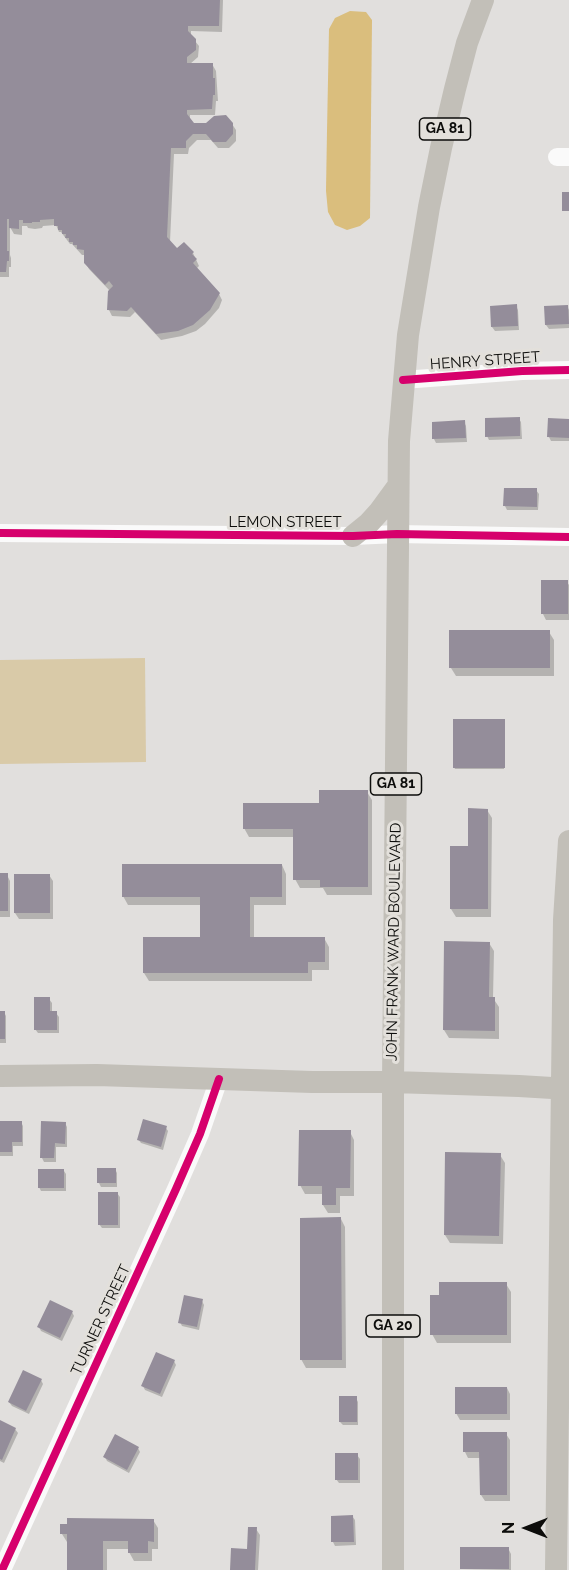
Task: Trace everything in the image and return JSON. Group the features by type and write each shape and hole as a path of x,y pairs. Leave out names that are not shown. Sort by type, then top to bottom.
{"main road":[{"name":"JOHN FRANK WARD BOULEVARD","path":"393,1570 393,1082 399,441 408,335 441,148 467,43 483,0"},
{"path":"353,536 379,512 398,486"},
{"path":"556,1570 565,1089 564,920 569,841"},
{"path":"0,1076 97,1075 312,1082 393,1082 565,1089"}],"street":[{"name":"HENRY STREET","path":"403,380 522,371 569,370"},
{"name":"LEMON STREET","path":"0,533 569,537"},
{"name":"TURNER STREET","path":"2,1570 176,1189 200,1134 219,1078"}],"shaded area":[{"path":"350,11 366,12 372,20 370,218 360,226 347,230 335,225 328,212 326,191 329,29 335,18"},
{"path":"145,658 146,762 0,764 0,660"}],"building":[{"path":"0,0 220,0 219,26 188,26 188,31 196,39 196,50 187,57 187,63 213,63 215,95 213,95 212,109 187,110 187,114 194,123 206,123 214,116 226,115 233,123 233,134 226,142 213,142 206,134 193,134 186,141 186,148 171,148 167,237 177,248 184,242 194,252 192,254 197,259 193,263 220,293 210,310 193,325 178,331 156,334 131,307 127,311 107,310 108,291 113,286 109,281 105,285 84,263 84,250 77,249 77,245 69,242 69,238 65,238 66,234 58,230 58,226 54,226 54,219 32,223 23,223 23,220 19,220 19,229 9,228 9,219 7,219 9,261 7,261 6,272 0,272"},
{"path":"562,192 569,192 569,211 562,211"},
{"path":"517,304 518,326 491,327 490,306"},
{"path":"568,305 569,324 545,325 544,306"},
{"path":"520,417 520,436 485,437 485,418"},
{"path":"548,418 569,419 569,438 547,437"},
{"path":"465,420 466,438 432,439 432,422"},
{"path":"504,488 537,488 537,507 503,506"},
{"path":"541,580 568,580 568,614 541,614"},
{"path":"449,630 550,630 550,668 449,668"},
{"path":"453,719 505,719 505,768 453,768"},
{"path":"319,790 368,790 368,887 320,887 320,880 293,880 293,829 243,829 243,803 319,803"},
{"path":"468,808 488,809 488,909 450,909 450,846 468,846"},
{"path":"122,864 282,864 282,897 250,897 250,937 325,937 325,962 308,962 308,973 143,973 143,937 200,937 200,897 122,897"},
{"path":"0,873 8,873 8,911 0,911"},
{"path":"14,874 50,874 50,913 14,913"},
{"path":"444,941 490,942 489,997 495,997 495,1031 443,1030"},
{"path":"34,997 50,997 50,1011 57,1011 57,1030 34,1030"},
{"path":"0,1011 5,1011 5,1039 0,1039"},
{"path":"143,1119 167,1126 161,1147 137,1140"},
{"path":"0,1121 22,1121 22,1142 12,1142 12,1152 0,1152"},
{"path":"41,1121 66,1122 65,1144 55,1143 54,1158 40,1158"},
{"path":"299,1130 351,1130 350,1188 336,1188 336,1205 322,1205 322,1186 298,1186"},
{"path":"445,1152 501,1153 499,1236 444,1235"},
{"path":"97,1168 116,1168 116,1183 97,1183"},
{"path":"38,1169 64,1169 64,1188 38,1188"},
{"path":"98,1192 118,1192 118,1225 98,1225"},
{"path":"341,1217 342,1360 300,1360 300,1218"},
{"path":"439,1282 507,1282 507,1335 430,1335 430,1295 439,1295"},
{"path":"184,1295 203,1299 197,1327 178,1323"},
{"path":"50,1300 73,1311 60,1338 37,1327"},
{"path":"156,1352 175,1360 160,1394 141,1386"},
{"path":"23,1370 42,1379 26,1411 8,1402"},
{"path":"455,1387 507,1387 507,1414 455,1414"},
{"path":"339,1396 357,1396 357,1422 339,1422"},
{"path":"0,1420 16,1428 2,1460 0,1459"},
{"path":"463,1432 507,1432 507,1495 480,1495 479,1452 463,1452"},
{"path":"115,1434 139,1447 127,1470 103,1457"},
{"path":"335,1453 358,1453 358,1480 335,1480"},
{"path":"353,1515 354,1542 331,1542 331,1516"},
{"path":"67,1518 154,1519 154,1542 148,1541 148,1553 128,1553 128,1541 103,1541 103,1570 67,1570 67,1534 60,1534 60,1524 67,1524"},
{"path":"248,1527 257,1527 255,1570 230,1570 231,1548 247,1549"},
{"path":"460,1547 509,1547 509,1569 460,1569"}],"cycle path":[{"path":"403,380 522,371 569,370"},
{"path":"0,533 569,537"},
{"path":"2,1570 176,1189 200,1134 219,1079"}]}
